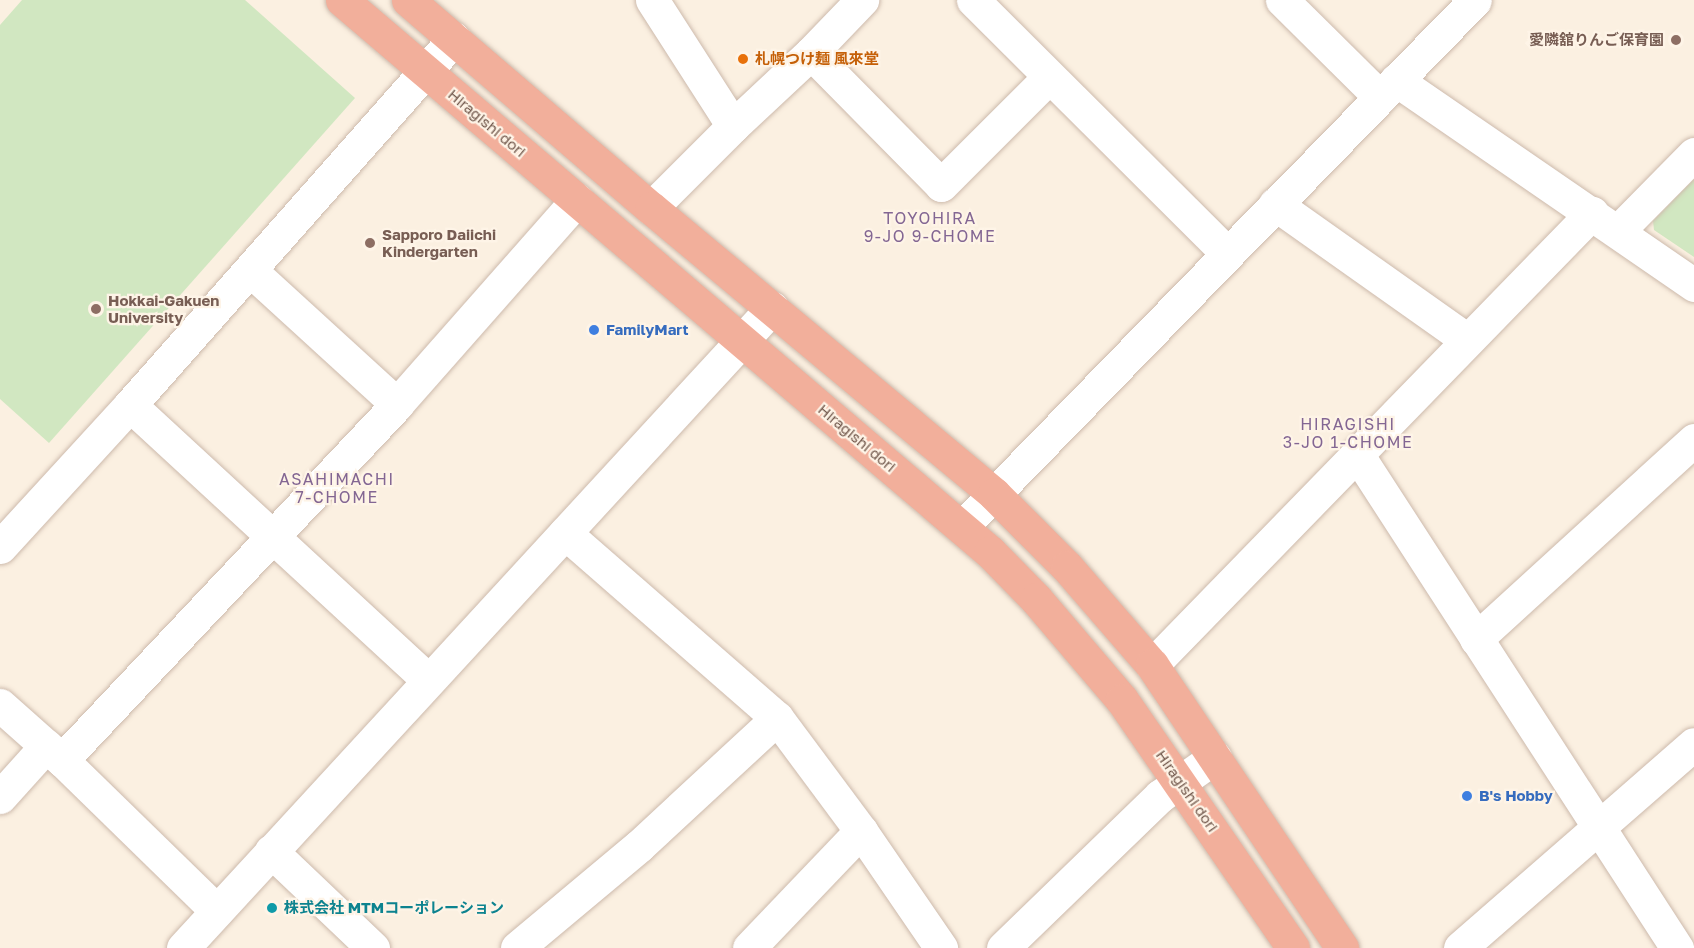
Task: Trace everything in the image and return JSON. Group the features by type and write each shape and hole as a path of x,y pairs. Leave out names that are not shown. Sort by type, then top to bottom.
{"highway":[{"name":"Hiragishi dori","path":"342,0 962,527 1036,599 1122,700 1293,948"},
{"path":"408,0 651,208 994,494 1067,567 1152,665 1342,948"}],"street":[{"path":"652,0 733,126"},
{"path":"651,208 733,126 811,53 862,0"},
{"path":"973,0 1227,253"},
{"path":"1282,0 1388,88 1592,213 1694,285"},
{"path":"962,527 1475,0"},
{"path":"0,547 130,405 454,39"},
{"path":"811,53 940,184 1049,77"},
{"path":"1618,231 1694,154"},
{"path":"0,798 54,753 273,537 397,404 577,200"},
{"path":"1275,204 1467,340"},
{"path":"1152,665 1592,213"},
{"path":"250,270 397,404"},
{"path":"0,705 54,753 204,934 272,851 772,308"},
{"path":"130,405 428,680"},
{"path":"1476,639 1694,440"},
{"path":"1357,454 1677,948"},
{"path":"565,533 777,718 861,831 941,948"},
{"path":"517,948 639,846 777,718"},
{"path":"1460,948 1694,744"},
{"path":"1003,948 1160,796 1215,757"},
{"path":"749,948 861,831"},
{"path":"272,851 373,948"}],"green space":[{"name":"Hokkai-Gakuen University","path":"22,0 245,0 355,98 49,443 0,399 0,25"},
{"path":"1694,179 1694,257 1654,230 1653,221"}],"place":[{"name":"愛隣舘りんご保育園","path":"1676,40"},
{"name":"札幌つけ麺 風來堂","path":"743,59"},
{"name":"Sapporo Daiichi Kindergarten","path":"370,243"},
{"name":"Hokkai-Gakuen University","path":"96,309"},
{"name":"FamilyMart","path":"594,330"},
{"name":"B's Hobby","path":"1467,796"},
{"name":"株式会社 MTMコーポレーション","path":"272,908"}],"district":[{"name":"TOYOHIRA 9-JO 9-CHOME","path":"930,227"},
{"name":"HIRAGISHI 3-JO 1-CHOME","path":"1348,433"},
{"name":"ASAHIMACHI 7-CHOME","path":"337,488"}]}
